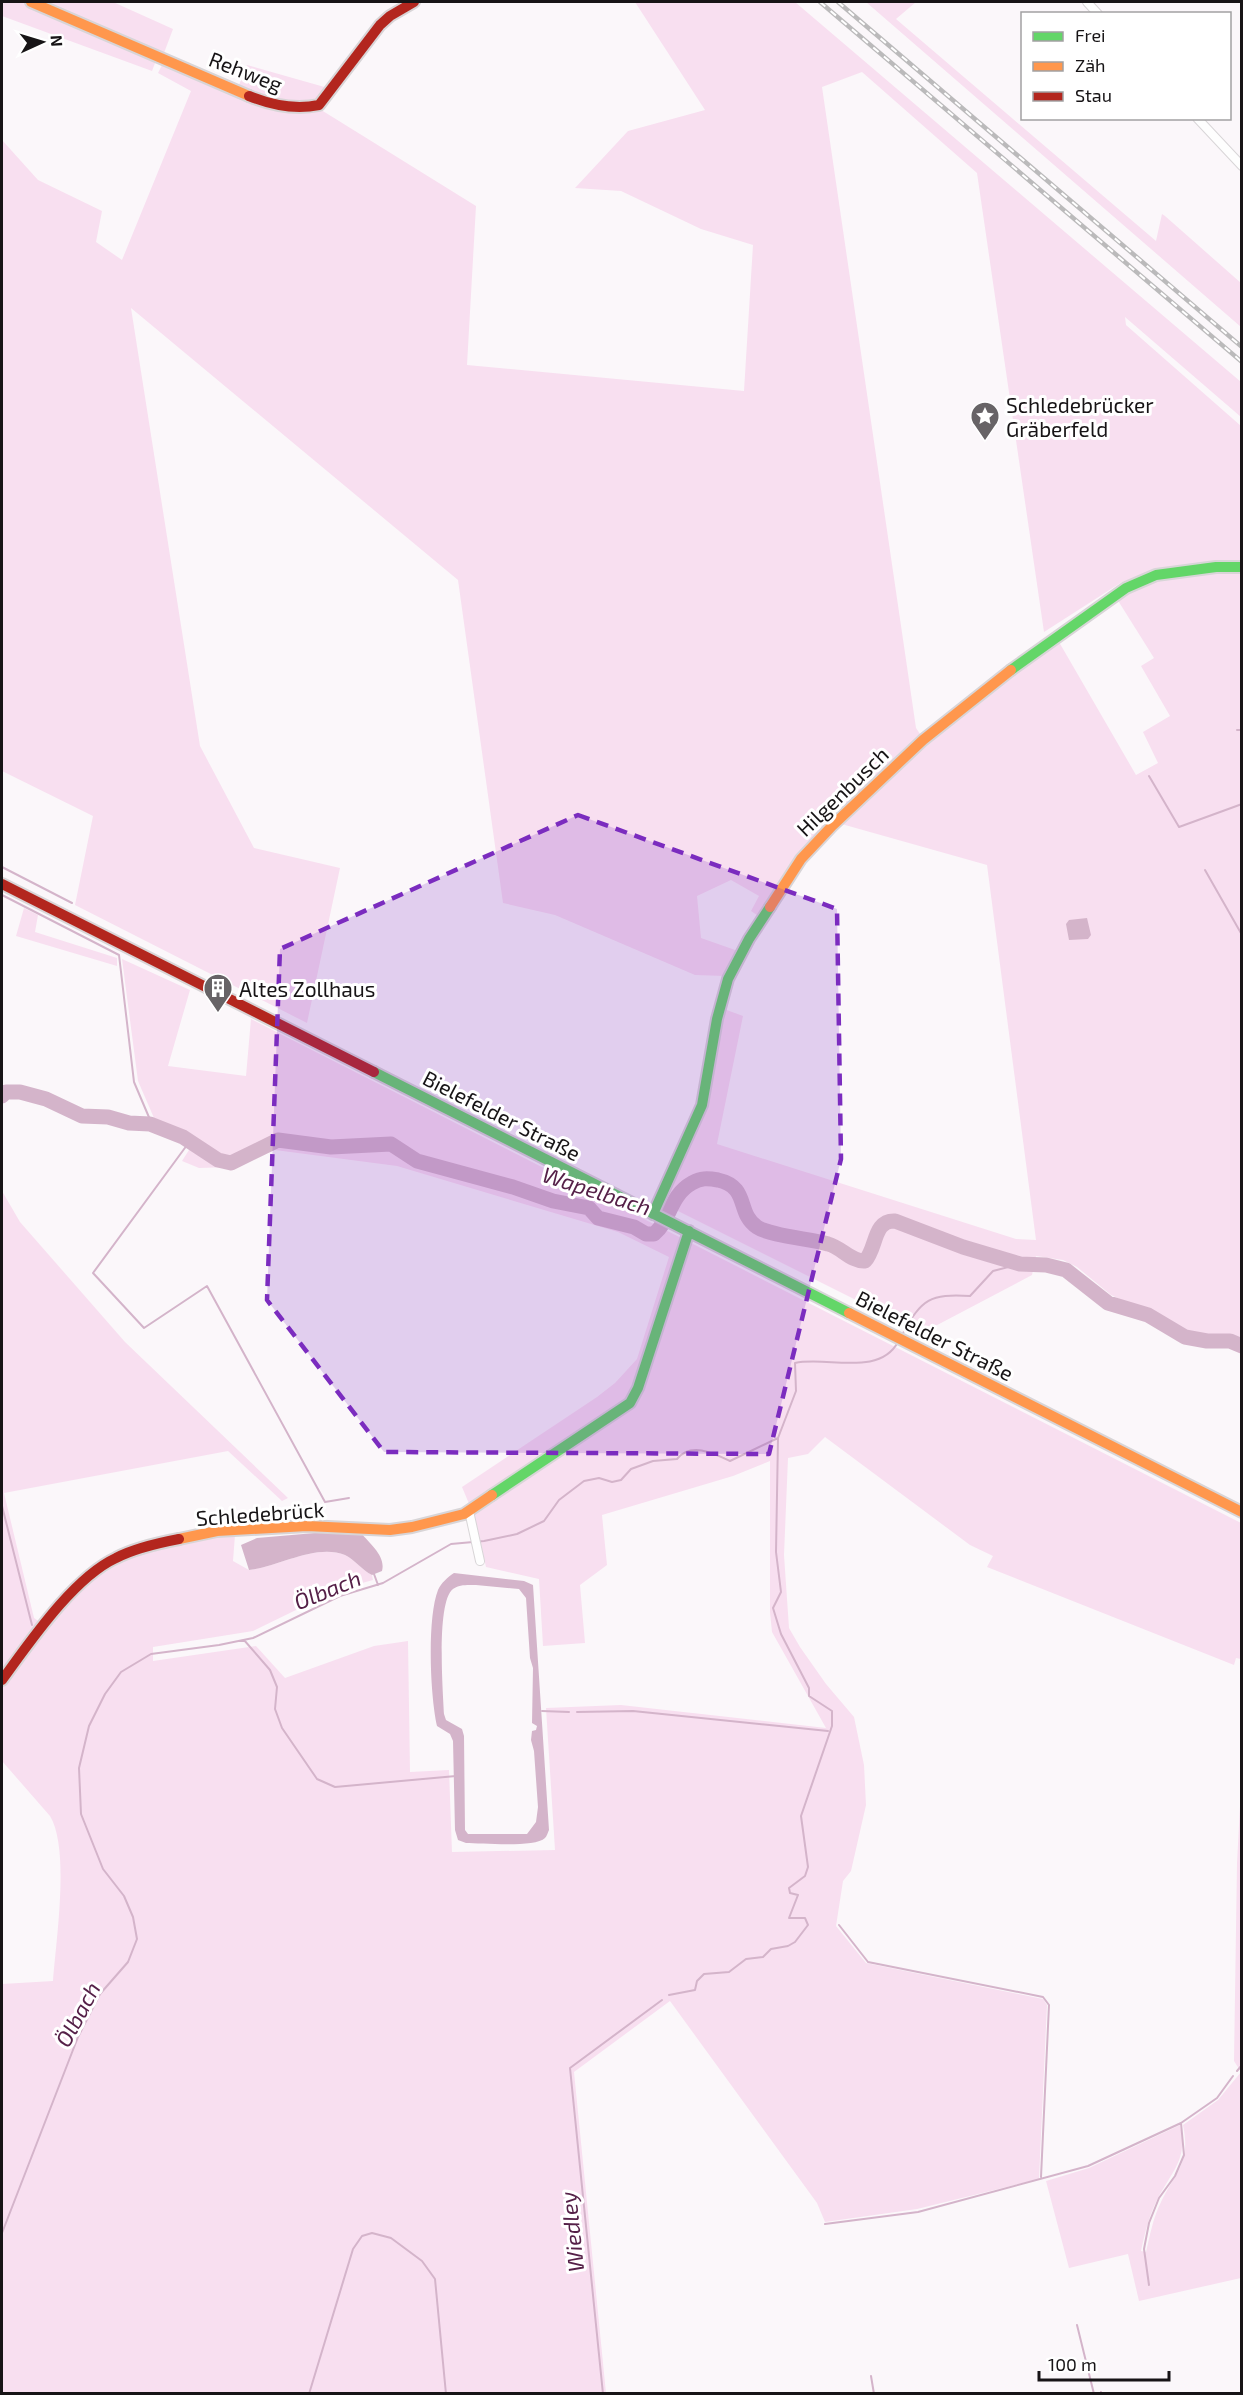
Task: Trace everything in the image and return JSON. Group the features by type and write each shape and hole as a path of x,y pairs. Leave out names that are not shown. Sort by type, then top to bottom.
{"street":[{"name":"Rehweg","path":"31,2 243,94 270,105 284,107 319,105 380,25 390,16 414,2"},
{"path":"1199,120 1242,166"},
{"name":"Hilgenbusch","path":"655,1215 702,1105 717,1019 728,979 748,939 809,851 832,826 923,740 986,688 1126,588 1156,575 1216,567 1242,567"},
{"name":"Bielefelder Straße","path":"2,884 1242,1512"},
{"name":"Schledebrück","path":"2,1680 50,1615 72,1592 115,1558 134,1551 217,1531 307,1526 390,1530 412,1527 469,1511 630,1403 638,1388 689,1232"},
{"path":"469,1511 480,1561"}],"highlighted area":[{"path":"578,815 837,909 841,1159 769,1454 384,1452 267,1300 280,949"}],"shaded area":[{"path":"2,2 21,2 157,58 152,71 2,16"},
{"path":"47,2 113,2 173,29 164,53"},
{"path":"635,2 795,2 1241,382 1241,417 1125,317 1126,325 1241,426 1241,563 1155,571 1122,582 1044,632 977,173 862,72 822,87 916,728 920,734 827,822 798,857 760,917 751,911 759,896 731,880 697,896 701,938 738,951 725,976 695,975 555,915 503,903 458,580 131,308 200,746 254,848 340,868 307,1023 75,905 93,816 2,771 2,140 38,180 102,211 96,242 122,260 191,91 158,73 164,61 269,107 318,108 476,206 467,365 744,391 753,245 701,229 621,191 575,188 628,131 705,110"},
{"path":"866,2 916,2 896,19 1156,241 1162,214 1165,216 1241,283 1241,327"},
{"path":"247,65 328,88 320,98 309,100 289,101 262,96 239,85"},
{"path":"1217,571 1241,571 1241,1340 1232,1337 1207,1337 1187,1332 1150,1308 1134,1306 1111,1295 1077,1267 1063,1260 1036,1256 1032,1275 922,1333 664,1204 706,1107 724,1009 743,1016 717,1144 1016,1239 1036,1240 987,865 838,823 1002,681 1059,642 1136,775 1158,763 1143,732 1170,716 1141,666 1154,658 1117,599 1156,579"},
{"path":"24,908 38,915 35,932 117,958 117,966 16,936"},
{"path":"1087,918 1091,935 1088,939 1069,940 1066,924 1069,920"},
{"path":"122,959 190,990 168,1066 246,1076 251,1019 1241,1523 1241,1659 1236,1658 1234,1665 987,1567 993,1556 970,1545 825,1437 808,1454 788,1458 784,1555 789,1628 826,1684 854,1717 864,1765 866,1805 851,1871 843,1881 836,1926 866,1963 1043,1999 1047,2005 1039,2179 917,2209 825,2222 817,2203 670,2001 574,2072 606,2393 2,2393 2,1984 53,1981 61,1872 56,1831 50,1816 2,1761 2,1191 20,1222 125,1342 288,1498 282,1501 228,1451 4,1493 34,1618 47,1627 86,1586 107,1571 130,1559 179,1543 235,1535 233,1561 249,1570 322,1552 345,1555 372,1575 373,1580 337,1590 253,1631 153,1647 153,1661 256,1646 285,1678 374,1646 408,1641 410,1772 449,1770 452,1852 555,1850 546,1708 621,1705 826,1728 772,1632 770,1461 733,1476 602,1515 607,1565 580,1585 585,1643 543,1646 539,1579 486,1567 475,1518 462,1487 597,1397 615,1383 637,1359 669,1257 618,1232 397,1166 275,1150 232,1167 199,1168 182,1161 196,1139 154,1118 138,1081"},
{"path":"338,1531 361,1533 382,1560 382,1571 372,1575 345,1555 334,1552 310,1554 249,1570 241,1545 257,1538"},
{"path":"454,1573 524,1581 533,1585 549,1830 545,1838 539,1841 507,1844 466,1843 458,1840 455,1830 453,1741 450,1734 437,1726 431,1657 432,1619 438,1590","holes":["476,1585 519,1589 526,1598 530,1658 533,1668 532,1723 537,1726 536,1730 532,1731 531,1740 534,1751 538,1807 536,1822 527,1834 468,1834 465,1830 464,1736 462,1729 446,1720 444,1714 442,1668 444,1611 448,1597 458,1586"]},
{"path":"1241,1787 1241,2072 1234,2061 1237,1863"},
{"path":"1241,2072 1241,2278 1139,2301 1128,2254 1069,2268 1046,2181 1089,2168 1180,2125 1181,2156 1150,2217 1141,2251 1146,2252 1158,2208 1184,2158 1183,2125 1218,2100"}],"waterway":[{"path":"1237,730 1242,730"},
{"path":"1149,776 1179,827 1242,804"},
{"path":"2,867 72,903"},
{"path":"1205,870 1242,935"},
{"path":"2,895 119,955 134,1082 151,1122 156,1126"},
{"name":"Wapelbach","path":"2,1096 6,1092 20,1092 46,1099 82,1116 108,1117 129,1123 150,1124 183,1137 218,1160 231,1163 278,1140 331,1147 391,1144 417,1161 513,1187 553,1201 589,1208 598,1218 634,1227 646,1234 654,1234 660,1228 674,1201 684,1188 701,1179 718,1180 735,1188 751,1221 757,1227 771,1233 828,1244 855,1259 865,1261 879,1230 888,1222 895,1221 963,1247 1020,1264 1046,1265 1066,1270 1108,1303 1148,1315 1185,1337 1207,1341 1230,1341 1242,1346"},
{"path":"190,1141 93,1273 144,1328 207,1286 325,1502 349,1498"},
{"name":"Ölbach","path":"902,1335 915,1313 929,1301 945,1296 970,1296 993,1271 1020,1264"},
{"name":"Ölbach","path":"2,2233 78,2037 100,1994 128,1962 137,1939 133,1917 124,1896 103,1869 81,1814 79,1768 89,1726 105,1694 121,1672 151,1654 253,1638 340,1596 383,1583 451,1544 484,1541 517,1534 544,1521 559,1500 584,1481 599,1478 612,1482 621,1480 631,1469 653,1461 677,1459 695,1450 709,1452 730,1461 778,1438 796,1391 795,1363 865,1362 889,1353 898,1342"},
{"path":"669,1995 695,1990 697,1981 704,1974 729,1972 746,1959 763,1957 771,1949 788,1946 795,1942 808,1925 805,1918 789,1918 798,1895 790,1893 789,1888 805,1876 808,1867 801,1816 832,1726 832,1711 809,1696 809,1688 781,1634 773,1608 781,1592 776,1552 778,1438"},
{"path":"2,1506 32,1625"},
{"path":"374,1574 378,1585"},
{"path":"244,1640 270,1670 277,1687 275,1709 282,1728 317,1779 335,1787 456,1776"},
{"path":"542,1711 569,1712"},
{"path":"577,1712 633,1711 828,1731"},
{"path":"839,1925 868,1962 1043,1997 1049,2005 1041,2177"},
{"name":"Wiedley","path":"603,2394 570,2068 662,2000"},
{"path":"1237,2071 1242,2065"},
{"path":"825,2224 918,2212 1088,2166 1181,2123 1217,2098 1233,2076"},
{"path":"1149,2285 1144,2249 1149,2223 1159,2198 1175,2176 1184,2155 1181,2123"},
{"path":"309,2394 353,2249 362,2236 372,2233 391,2238 422,2261 435,2279 446,2394"},
{"path":"1077,2325 1094,2394"},
{"path":"871,2376 874,2394"}],"railway":[{"path":"820,2 1242,362"},
{"path":"838,2 1242,347"}],"traffic: fast":[{"path":"1011,670 1126,588 1156,575 1216,567 1242,567"},
{"path":"653,1214 702,1105 717,1019 728,979 749,939 770,907"},
{"path":"374,1072 849,1313"},
{"path":"492,1495 630,1403 638,1388 689,1231"}],"traffic: slow":[{"path":"31,2 249,96"},
{"path":"770,907 801,859 832,826 923,740 1011,670"},
{"path":"849,1313 1242,1512"},
{"path":"179,1539 217,1531 307,1526 390,1530 412,1527 464,1514 492,1495"}],"traffic: jam":[{"path":"249,96 283,106 319,105 380,25 390,16 414,2"},
{"path":"2,884 374,1072"},
{"path":"2,1680 53,1612 68,1595 100,1567 131,1551 179,1539"}],"place":[{"name":"Schledebrücker Gräberfeld","path":"985,442"},
{"name":"Altes Zollhaus","path":"218,1014"}]}
